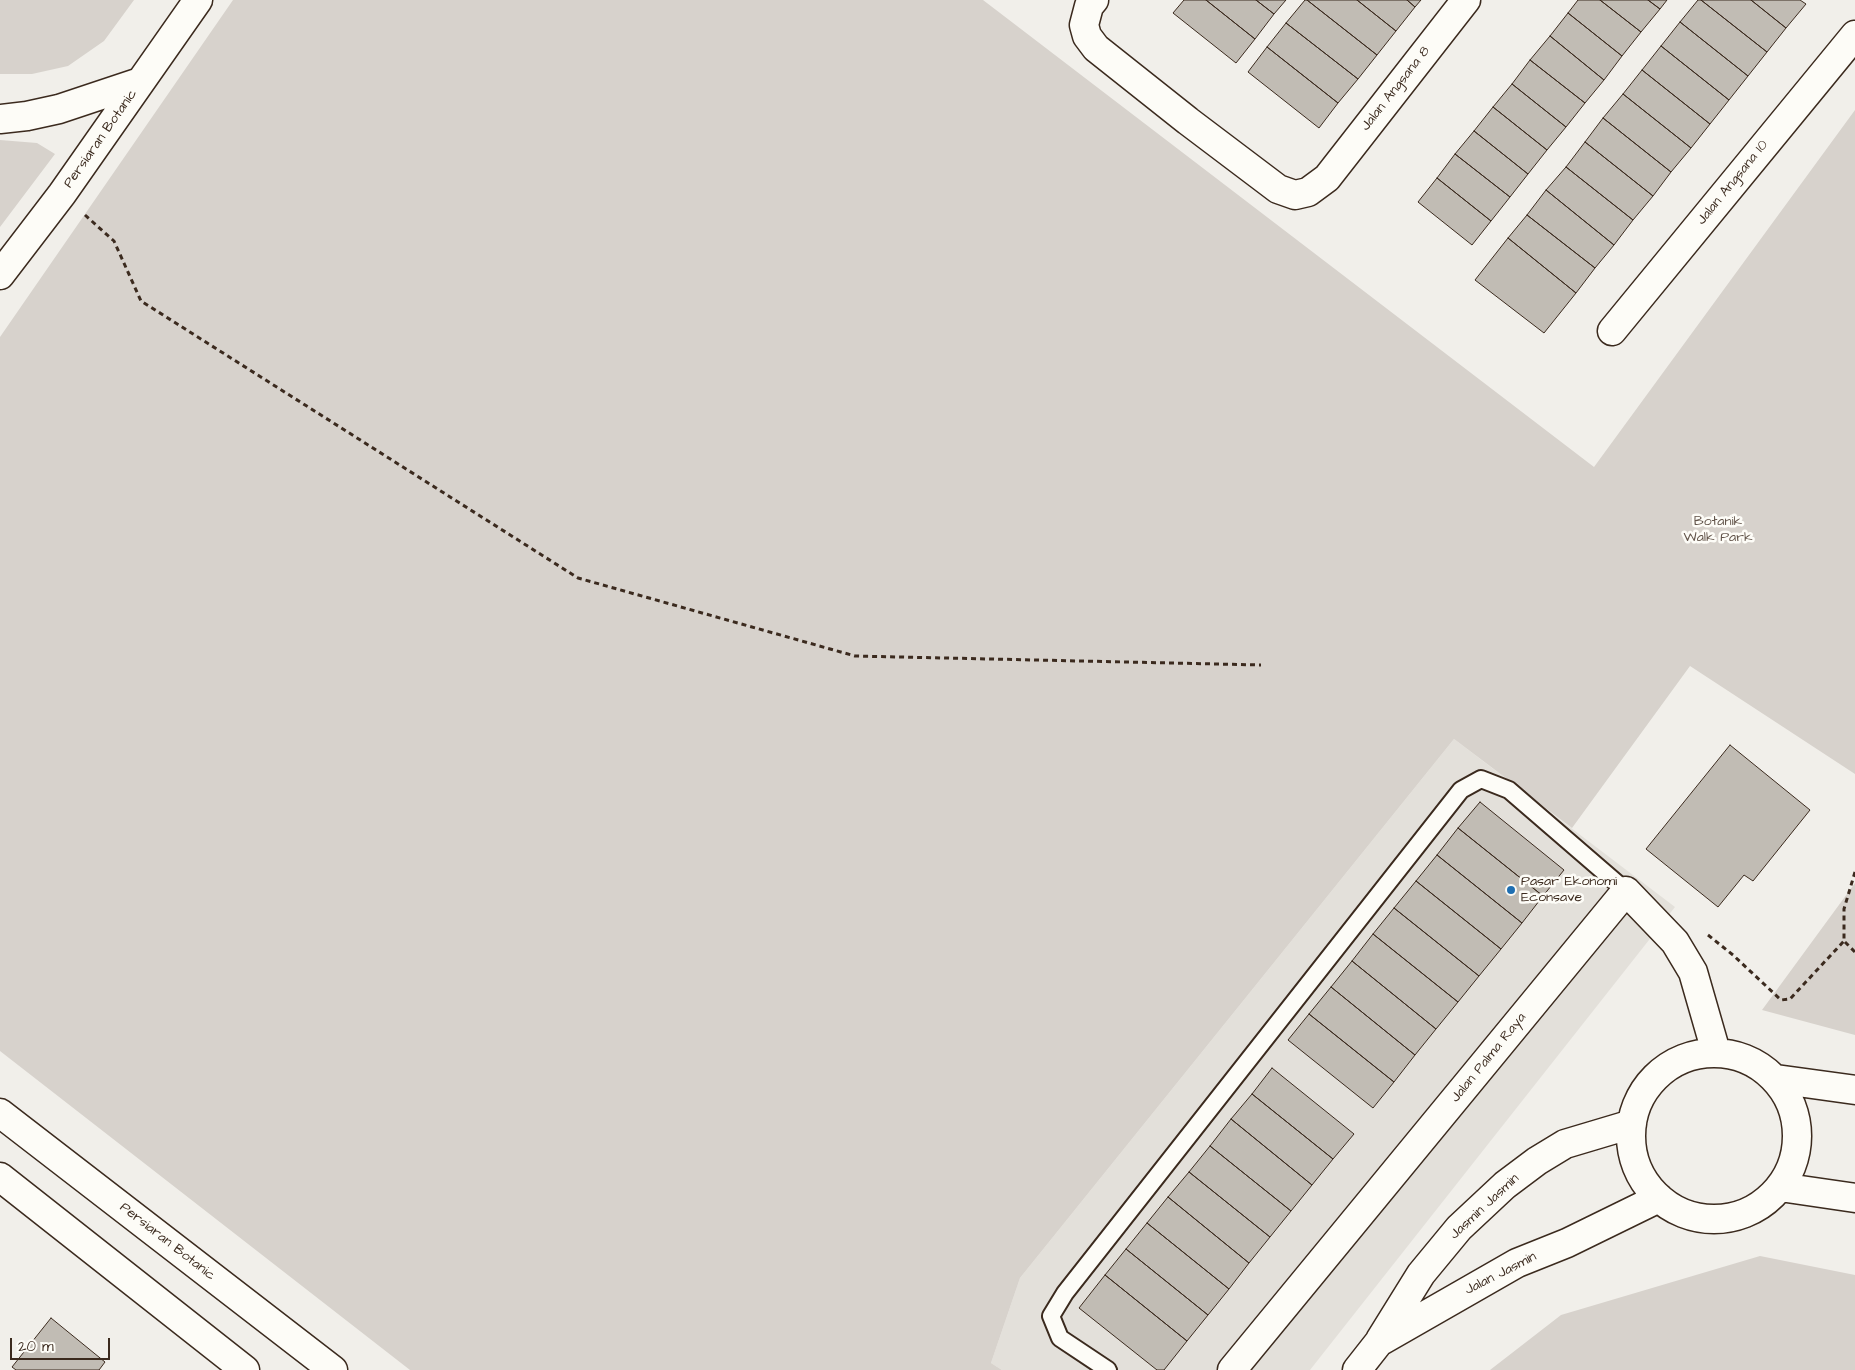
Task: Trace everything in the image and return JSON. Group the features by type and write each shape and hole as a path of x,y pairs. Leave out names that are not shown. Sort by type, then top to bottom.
{"street":[{"name":"Persiaran Botanic","path":"0,275 62,194 198,0"},
{"name":"Jalan Angsana 8","path":"1092,3 1084,25 1087,36 1096,48 1278,189 1294,195 1308,192 1327,178 1466,0"},
{"name":"Jalan Angsana 10","path":"1612,331 1855,35"},
{"path":"0,119 28,116 59,109 140,82"},
{"path":"1626,891 1676,942 1692,972 1716,1052"},
{"name":"Jalan Palma Raya","path":"1232,1370 1626,891"},
{"path":"1716,1052 1749,1059 1776,1079 1793,1109 1798,1136 1793,1163 1780,1187 1763,1203 1744,1214 1722,1218 1699,1218 1678,1211 1659,1198 1642,1177 1632,1151 1632,1124 1641,1095 1660,1072 1687,1057 1716,1052"},
{"path":"1776,1079 1855,1090"},
{"name":"Persiaran Botanic","path":"0,1113 333,1370"},
{"name":"Jasmin Jasmin","path":"1379,1342 1421,1274 1459,1228 1505,1185 1537,1161 1565,1144 1632,1124"},
{"path":"0,1177 245,1370"},
{"path":"1780,1187 1855,1198"},
{"name":"Jalan Jasmin","path":"1357,1370 1379,1342 1517,1264 1567,1244 1659,1198"}],"lane":[{"path":"1108,1370 1060,1338 1051,1316 1065,1293 1460,790 1481,778 1509,790 1626,891"}],"path":[{"path":"62,194 114,241 141,301 578,578 855,656 1262,665"},
{"path":"1701,929 1733,955 1781,1000 1790,999 1844,941 1844,909 1855,872"},
{"path":"1844,941 1855,952"}],"shaded area":[{"path":"1454,739 1675,907 1310,1370 1002,1370 991,1363 1020,1278"}],"green space":[{"path":"0,0 134,0 104,41 68,66 32,74 0,74"},
{"name":"Botanik Walk Park","path":"233,0 983,0 1594,467 1855,110 1855,774 1690,666 1572,828 1454,739 1020,1278 991,1363 1002,1370 410,1370 0,1051 0,337"},
{"path":"0,140 37,143 55,154 0,227"},
{"path":"1855,883 1855,1035 1762,1010"},
{"path":"1760,1256 1855,1275 1855,1370 1490,1370 1561,1315"}],"building":[{"path":"1184,0 1206,0 1255,39 1236,63 1173,13"},
{"path":"1206,0 1256,0 1274,14 1255,39"},
{"path":"1256,0 1286,0 1274,14"},
{"path":"1305,0 1377,55 1358,79 1286,23"},
{"path":"1307,0 1357,0 1396,31 1377,55"},
{"path":"1357,0 1407,0 1415,7 1396,31"},
{"path":"1407,0 1421,0 1415,7"},
{"path":"1578,0 1600,0 1641,32 1622,56 1568,13"},
{"path":"1600,0 1648,0 1660,9 1641,32"},
{"path":"1648,0 1667,0 1660,9"},
{"path":"1698,0 1701,0 1767,52 1748,76 1680,22"},
{"path":"1701,0 1751,0 1786,28 1767,52"},
{"path":"1751,0 1800,0 1806,4 1786,28"},
{"path":"1568,13 1622,56 1604,80 1550,36"},
{"path":"1680,22 1748,76 1729,100 1661,46"},
{"path":"1286,23 1358,79 1338,103 1267,47"},
{"path":"1550,36 1604,80 1585,103 1530,60"},
{"path":"1661,46 1729,100 1710,124 1642,70"},
{"path":"1267,47 1338,103 1319,128 1248,72"},
{"path":"1530,60 1585,103 1566,127 1512,84"},
{"path":"1642,70 1710,124 1691,148 1623,94"},
{"path":"1512,84 1566,127 1547,150 1493,107"},
{"path":"1623,94 1691,148 1671,172 1603,118"},
{"path":"1493,107 1547,150 1528,174 1474,131"},
{"path":"1603,118 1671,172 1653,196 1585,142"},
{"path":"1474,131 1528,174 1510,197 1455,154"},
{"path":"1585,142 1653,196 1633,220 1566,167"},
{"path":"1455,154 1510,197 1491,221 1437,178"},
{"path":"1566,167 1633,220 1614,245 1546,190"},
{"path":"1437,178 1491,221 1472,245 1418,202"},
{"path":"1546,190 1614,245 1595,268 1527,215"},
{"path":"1527,215 1595,268 1576,293 1508,238"},
{"path":"1508,238 1576,293 1544,333 1475,280"},
{"path":"1730,745 1810,810 1753,881 1744,875 1718,907 1646,849"},
{"path":"1480,802 1564,870 1543,896 1458,828"},
{"path":"1458,828 1543,896 1522,923 1437,855"},
{"path":"1437,855 1522,923 1501,949 1416,881"},
{"path":"1416,881 1501,949 1479,976 1394,908"},
{"path":"1394,908 1479,976 1458,1002 1373,934"},
{"path":"1373,934 1458,1002 1436,1029 1352,961"},
{"path":"1352,961 1436,1029 1415,1055 1331,987"},
{"path":"1331,987 1415,1055 1394,1082 1309,1014"},
{"path":"1309,1014 1394,1082 1373,1108 1288,1040"},
{"path":"1272,1068 1354,1134 1333,1159 1252,1094"},
{"path":"1252,1094 1333,1159 1312,1185 1231,1119"},
{"path":"1231,1119 1312,1185 1291,1211 1210,1146"},
{"path":"1210,1146 1291,1211 1270,1237 1189,1172"},
{"path":"1189,1172 1270,1237 1249,1263 1168,1197"},
{"path":"1168,1197 1249,1263 1229,1289 1147,1223"},
{"path":"1147,1223 1229,1289 1208,1315 1126,1249"},
{"path":"1126,1249 1208,1315 1187,1341 1105,1275"},
{"path":"1105,1275 1187,1341 1164,1370 1157,1370 1079,1308"},
{"path":"51,1318 105,1362 99,1370 16,1370 12,1367"}],"place":[{"name":"Pasar Ekonomi Econsave","path":"1511,890"}]}
